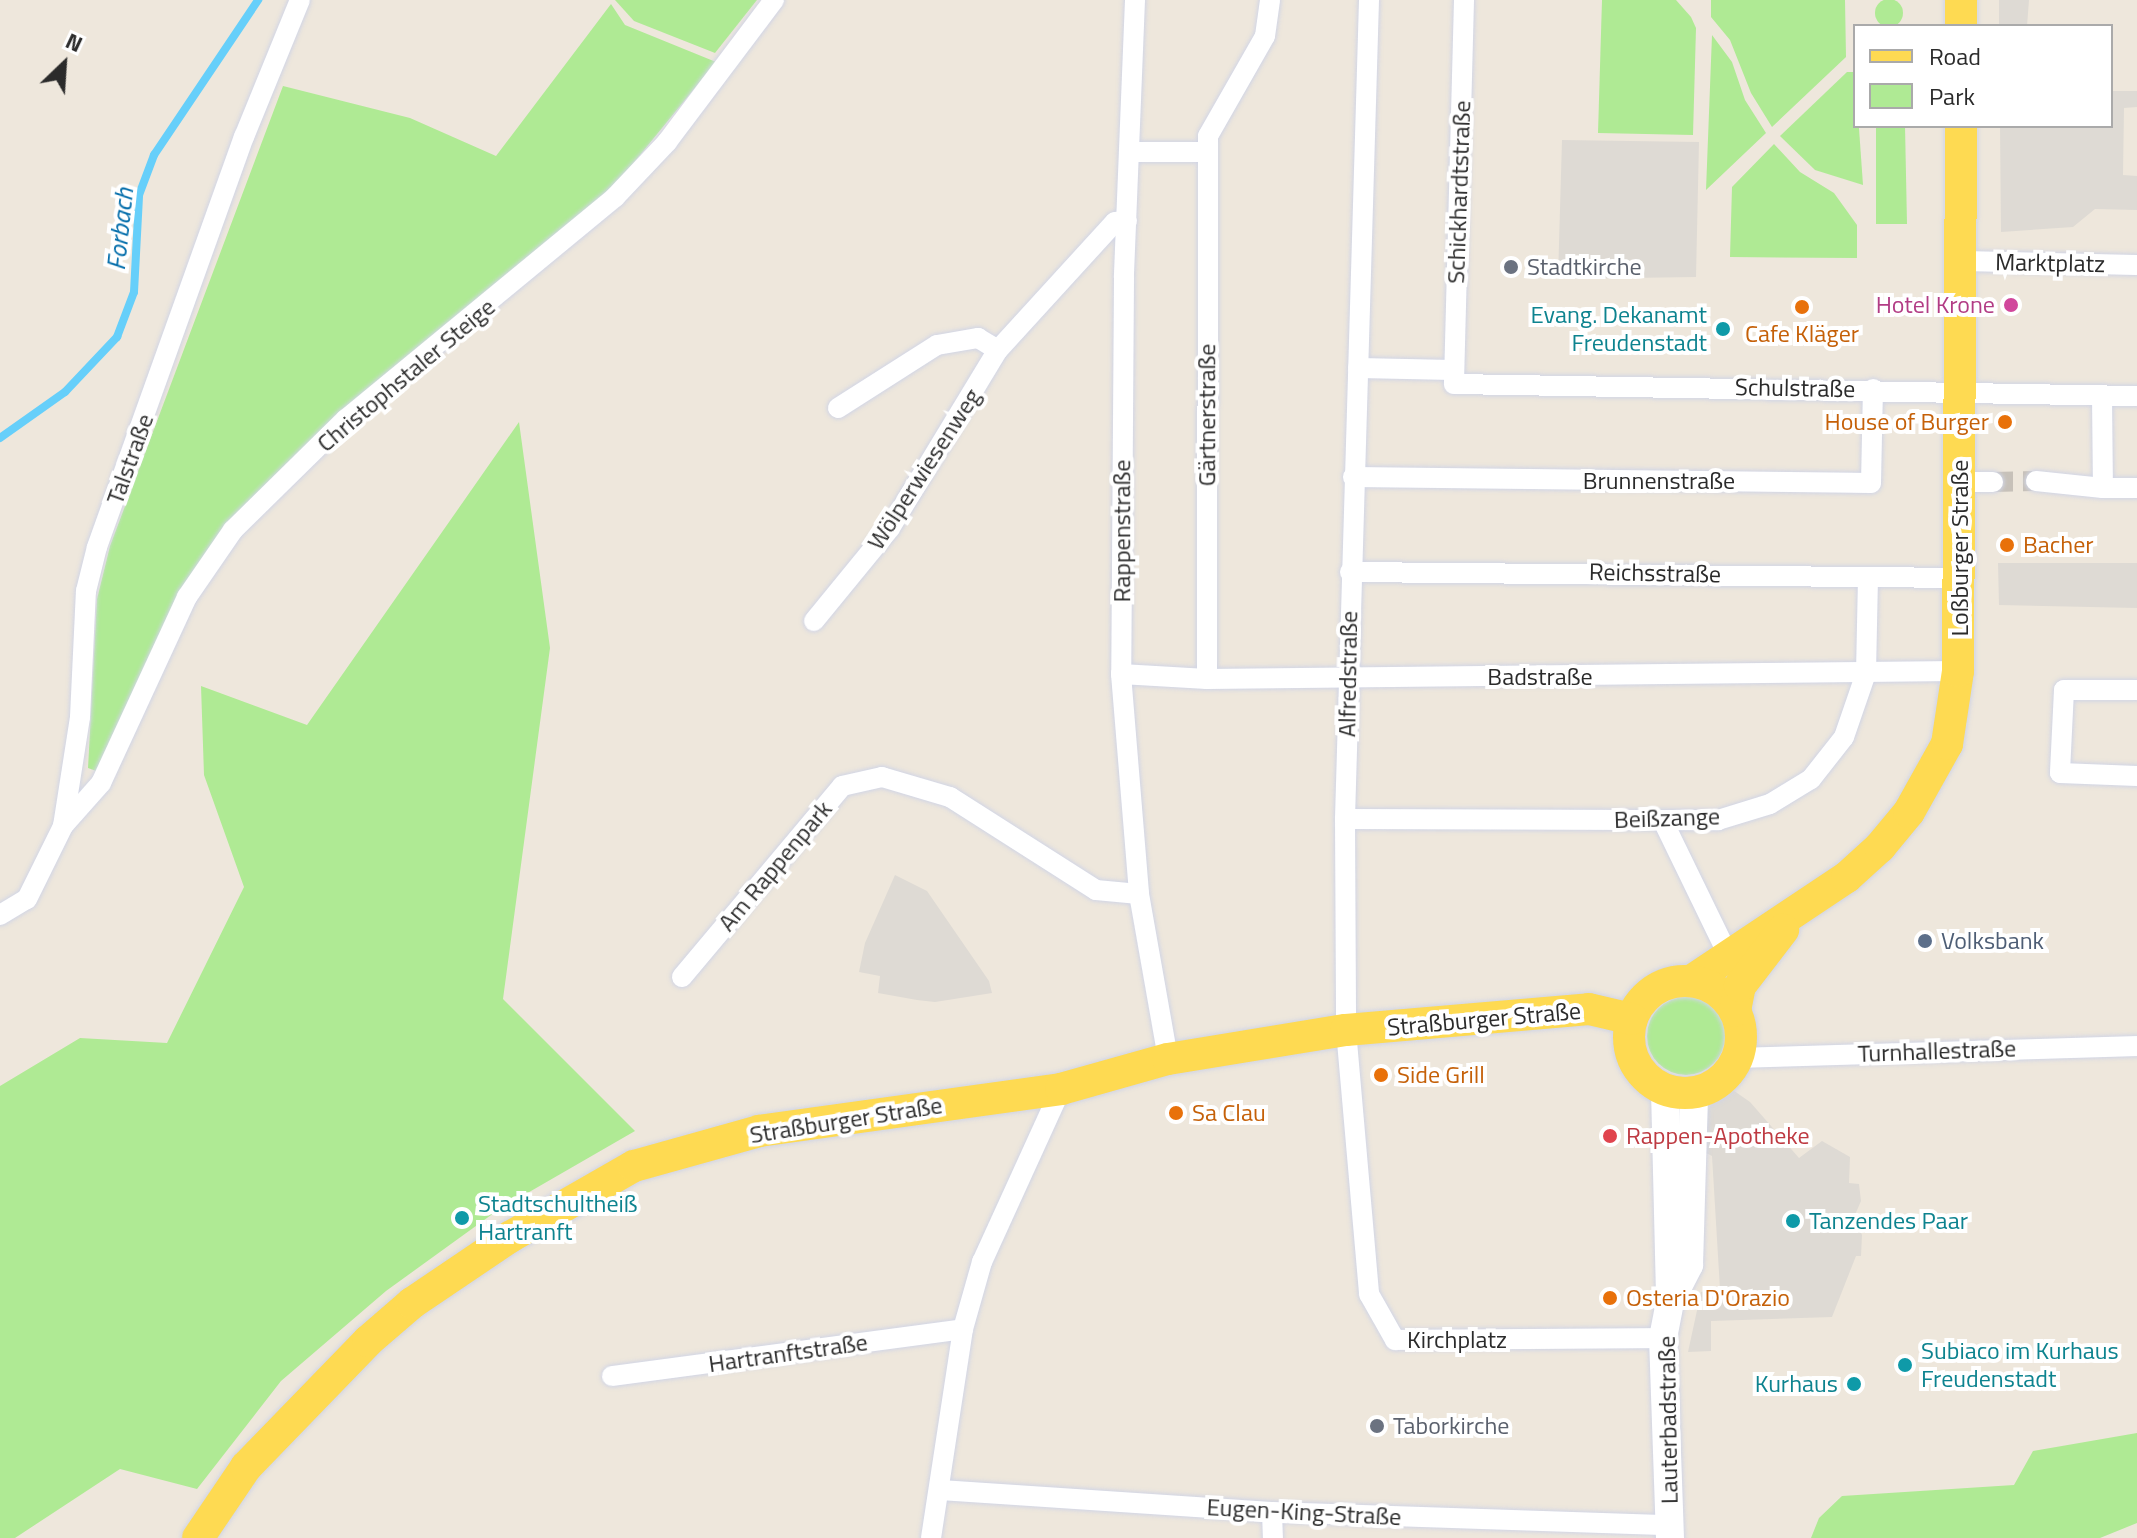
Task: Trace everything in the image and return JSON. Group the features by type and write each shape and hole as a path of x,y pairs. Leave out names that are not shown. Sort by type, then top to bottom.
{"main road":[{"path":"1961,0 1961,24"},
{"name":"Loßburger Straße","path":"1691,981 1727,953 1847,877 1909,812 1947,744 1958,671 1963,261 1961,128"},
{"name":"Loßburger Straße","path":"1735,1011 1740,986 1800,909"},
{"path":"1691,981 1709,986 1735,1011 1741,1042 1738,1058 1720,1081 1679,1091 1634,1061 1632,1019 1655,990 1691,981"},
{"name":"Straßburger Straße","path":"198,1538 246,1467 368,1341 473,1262 596,1185 672,1153 759,1131 1061,1089 1168,1059 1346,1030 1589,1009 1632,1019"},
{"name":"Lauterbadstraße","path":"1670,1531 1663,1338 1670,1302 1679,1091"}],"street":[{"name":"Talstraße","path":"7,913 41,877 63,826 80,717 86,591 97,547 244,137 300,0"},
{"name":"Christophstaler Steige","path":"63,826 101,783 187,597 233,530 346,419 615,197 667,142 774,0"},
{"name":"Rappenstraße","path":"1135,0 1127,221 1121,674 1139,894 1168,1059"},
{"name":"Gärtnerstraße","path":"1207,679 1208,136 1265,36 1270,0"},
{"name":"Alfredstraße","path":"1369,0 1350,572 1345,819 1346,1030 1369,1294 1395,1340"},
{"name":"Schickhardtstraße","path":"1454,377 1464,0"},
{"path":"1131,152 1207,152"},
{"name":"Wölperwiesenweg","path":"814,621 890,528 998,350 1115,222 1127,221"},
{"name":"Marktplatz","path":"1963,261 2137,265"},
{"path":"838,408 937,345 978,338 998,350"},
{"name":"Schulstraße","path":"1358,368 1454,377 2137,396"},
{"name":"Brunnenstraße","path":"1353,477 1871,483 1873,389"},
{"path":"2102,396 2103,488"},
{"path":"2036,481 2137,488"},
{"path":"1960,482 1993,482"},
{"name":"Reichsstraße","path":"1350,572 1960,578"},
{"name":"Beißzange","path":"1345,819 1718,820 1770,804 1811,779 1844,737 1866,673 1868,577"},
{"name":"Badstraße","path":"1121,674 1207,679 1958,671"},
{"path":"2137,690 2064,690 2060,773 2137,776"},
{"name":"Am Rappenpark","path":"682,977 842,786 882,777 950,797 1096,890 1139,894"},
{"path":"1663,821 1727,953"},
{"name":"Turnhallestraße","path":"1738,1058 2137,1046"},
{"path":"931,1538 963,1329 982,1262 1061,1089"},
{"name":"Hartranftstraße","path":"612,1376 963,1329"},
{"name":"Kirchplatz","path":"1395,1340 1663,1338"},
{"name":"Eugen-King-Straße","path":"939,1490 1272,1512 1670,1531"},
{"path":"1272,1512 1273,1538"}],"green space":[{"path":"615,0 757,0 715,53 634,21"},
{"path":"1602,0 1676,0 1691,17 1696,28 1693,135 1598,133"},
{"path":"1711,0 1845,0 1846,57 1772,127 1751,93 1730,40 1711,17"},
{"path":"1884,0 1894,0 1902,8 1902,18 1897,24 1881,24 1876,18 1876,8"},
{"path":"611,4 625,25 716,62 600,204 228,521 99,772 88,768 97,599 110,546 283,86 410,118 496,156"},
{"path":"1712,35 1732,62 1745,100 1766,133 1706,190"},
{"path":"1847,72 1853,72 1853,128 1859,128 1863,185 1815,170 1780,136"},
{"path":"1876,128 1905,128 1907,224 1876,224"},
{"path":"1774,144 1800,172 1834,193 1857,225 1857,258 1730,257 1732,187"},
{"path":"519,422 550,648 503,999 635,1131 498,1210 386,1291 281,1381 197,1489 120,1469 15,1538 0,1538 0,1086 80,1038 167,1043 244,887 204,775 201,686 307,725"},
{"path":"1686,997 1701,1000 1718,1014 1725,1036 1722,1051 1708,1068 1686,1075 1671,1072 1654,1058 1647,1036 1650,1021 1664,1004"},
{"path":"2137,1433 2137,1523 2100,1538 1811,1538 1819,1518 1842,1496 2014,1485 2033,1451"}],"shaded area":[{"path":"1999,0 2029,0 2027,24 1999,24"},
{"path":"2113,91 2137,91 2137,107 2124,108 2123,175 2137,176 2137,210 2095,209 2073,227 2001,232 2000,128 2113,128"},
{"path":"1562,140 1699,142 1696,277 1558,279"},
{"path":"1998,563 2137,563 2137,608 1999,605"},
{"path":"895,875 927,891 989,981 992,993 935,1002 917,1000 878,993 880,976 859,972 865,943"},
{"path":"1730,1088 1750,1102 1799,1158 1822,1141 1850,1157 1849,1183 1859,1184 1861,1201 1854,1217 1862,1235 1861,1256 1856,1256 1832,1317 1711,1321 1711,1351 1688,1352 1701,1292 1720,1289 1712,1156 1700,1150 1702,1120 1712,1103"}],"waterway":[{"name":"Forbach","path":"0,438 65,392 117,337 134,292 139,195 154,155 258,0"}],"tunnel":[{"path":"1993,482 2036,481"}],"place":[{"name":"Stadtkirche","path":"1511,267"},
{"name":"Hotel Krone","path":"2011,305"},
{"name":"Cafe Kläger","path":"1802,307"},
{"name":"Evang. Dekanamt Freudenstadt","path":"1723,329"},
{"name":"House of Burger","path":"2005,422"},
{"name":"Bacher","path":"2007,545"},
{"name":"Volksbank","path":"1925,941"},
{"name":"Side Grill","path":"1381,1075"},
{"name":"Sa Clau","path":"1176,1113"},
{"name":"Rappen-Apotheke","path":"1610,1136"},
{"name":"Stadtschultheiß Hartranft","path":"462,1218"},
{"name":"Tanzendes Paar","path":"1793,1221"},
{"name":"Osteria D'Orazio","path":"1610,1298"},
{"name":"Subiaco im Kurhaus Freudenstadt","path":"1905,1365"},
{"name":"Kurhaus","path":"1854,1384"},
{"name":"Taborkirche","path":"1377,1426"}]}
